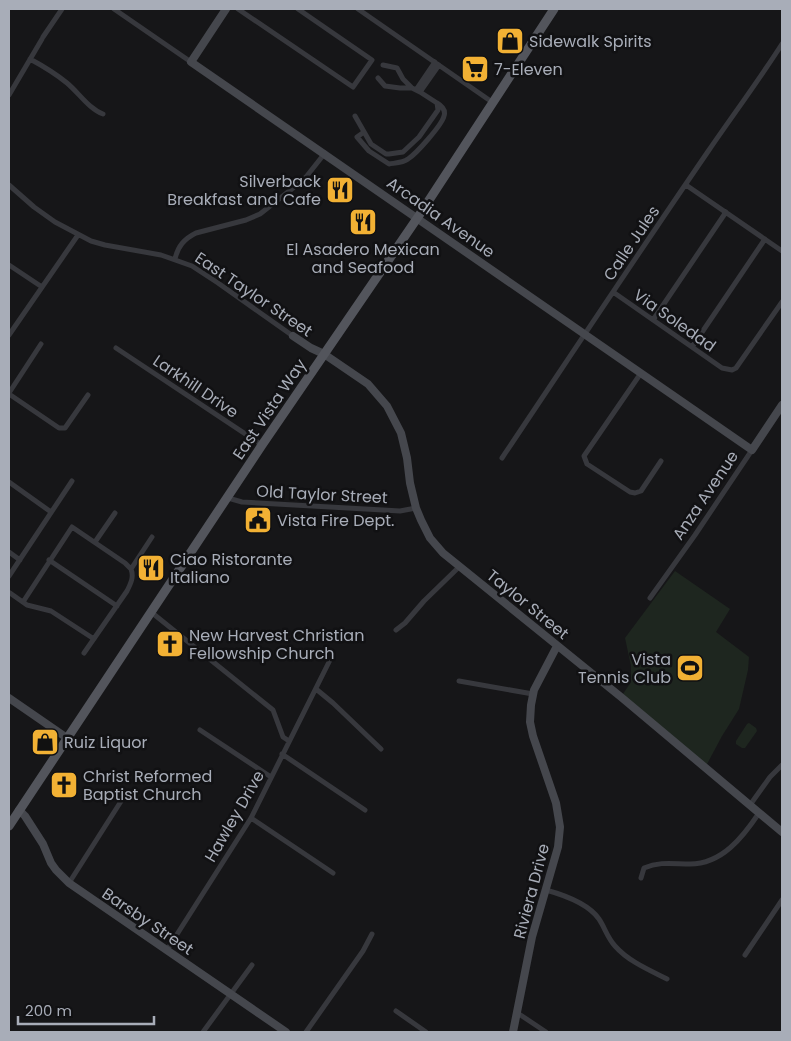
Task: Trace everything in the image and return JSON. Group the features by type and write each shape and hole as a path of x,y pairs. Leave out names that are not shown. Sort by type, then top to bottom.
{"main road":[{"name":"East Vista Way","path":"9,826 262,445 418,217 554,9"}],"street":[{"path":"9,95 62,9"},
{"name":"Arcadia Avenue","path":"114,9 418,217 752,450"},
{"path":"191,62 226,9"},
{"path":"238,9 353,87 372,60 298,9"},
{"path":"358,9 492,102"},
{"name":"Calle Jules","path":"502,458 782,44"},
{"path":"30,59 64,81 93,109 103,114"},
{"path":"416,90 437,63"},
{"path":"364,132 357,137 368,151 386,163 406,160 427,141 444,117 443,107 406,82 397,68 383,65"},
{"path":"378,78 385,86 416,90"},
{"path":"355,116 371,144 386,154 402,152 419,137 438,110 437,103"},
{"path":"175,259 179,246 189,236 246,220 260,214 306,176 325,153"},
{"name":"East Taylor Street","path":"9,185 54,222 78,235 105,245 175,259 192,266 293,336 324,354"},
{"path":"686,185 782,251"},
{"path":"653,320 726,212"},
{"path":"9,335 78,235"},
{"path":"692,347 765,239"},
{"path":"9,265 42,288"},
{"name":"Via Soledad","path":"613,292 722,368 732,370 736,368 782,302"},
{"path":"42,344 9,394 58,428 65,428 88,395"},
{"name":"Larkhill Drive","path":"116,348 262,445"},
{"name":"Taylor Street","path":"324,354 368,384 386,406 401,433 416,508 424,526 443,553 640,713 782,832"},
{"path":"641,373 584,456 587,464 630,492 635,493 641,491 661,461"},
{"name":"Anza Avenue","path":"650,598 782,406"},
{"path":"9,576 72,480"},
{"path":"9,482 51,512"},
{"name":"Old Taylor Street","path":"228,498 242,502 400,511 416,508"},
{"path":"95,542 115,513"},
{"path":"23,602 72,527 131,568 132,581 84,654"},
{"path":"131,568 152,537"},
{"path":"9,552 20,560"},
{"path":"49,560 117,606"},
{"path":"396,630 460,566"},
{"path":"10,593 28,605 51,611 94,639"},
{"path":"151,612 274,710 283,737 289,741"},
{"name":"Riviera Drive","path":"513,1032 532,936 558,847 560,827 556,803 530,722 531,705 536,685 557,646"},
{"name":"Hawley Drive","path":"167,950 251,818 332,656"},
{"path":"459,682 533,694"},
{"path":"316,689 381,749"},
{"path":"9,698 67,738"},
{"path":"200,730 271,777"},
{"path":"282,754 365,810"},
{"path":"750,805 770,777 782,765"},
{"path":"69,883 125,795"},
{"name":"Barsby Street","path":"19,810 26,816 43,844 51,863 69,883 286,1032"},
{"path":"641,878 644,868 652,864 667,862 692,864 709,862 719,857 737,841 760,813"},
{"path":"251,818 333,873"},
{"path":"546,890 574,900 588,908 601,922 606,934 615,946 628,958 667,979"},
{"path":"746,955 782,900"},
{"path":"306,1032 363,951 372,934"},
{"path":"203,1032 252,964"},
{"path":"396,1011 426,1032"},
{"path":"516,1012 546,1032"}],"shaded area":[{"name":"Vista Tennis Club","path":"675,571 730,609 716,632 749,657 739,709 706,766 621,697 631,682 631,666 625,638"},
{"path":"749,723 757,731 745,748 742,748 736,744 736,741"}],"place":[{"name":"Sidewalk Spirits","path":"510,41"},
{"name":"7-Eleven","path":"475,69"},
{"name":"Silverback Breakfast and Cafe","path":"340,190"},
{"name":"El Asadero Mexican and Seafood","path":"363,222"},
{"name":"Vista Fire Dept.","path":"258,520"},
{"name":"Ciao Ristorante Italiano","path":"151,568"},
{"name":"New Harvest Christian Fellowship Church","path":"170,644"},
{"name":"Vista Tennis Club","path":"690,668"},
{"name":"Ruiz Liquor","path":"45,742"},
{"name":"Christ Reformed Baptist Church","path":"64,785"}]}
